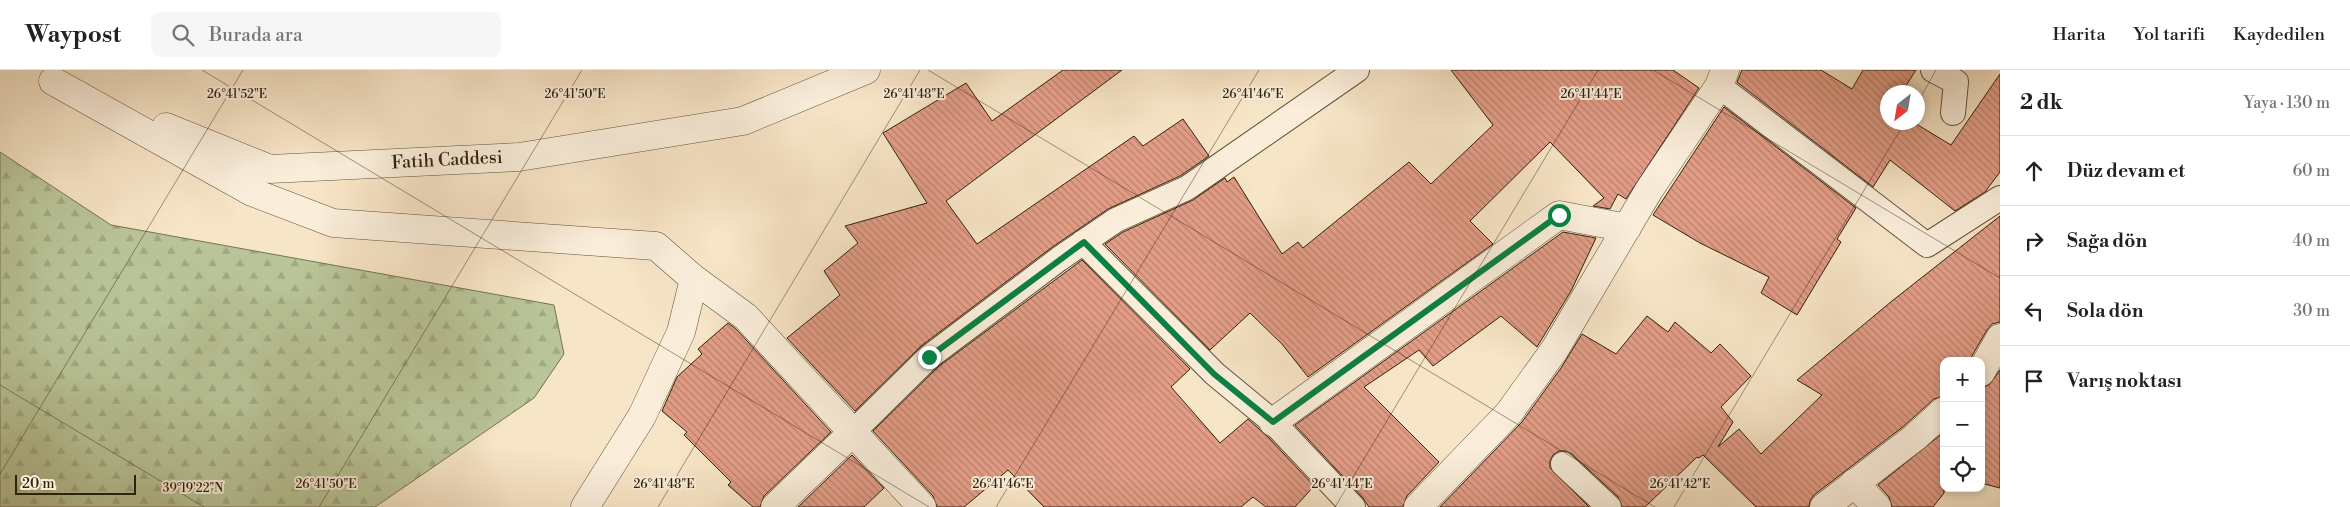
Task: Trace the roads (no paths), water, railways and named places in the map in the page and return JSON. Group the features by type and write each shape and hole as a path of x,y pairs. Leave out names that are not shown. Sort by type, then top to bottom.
{"street":[{"name":"Fatih Caddesi","path":"45,76 270,169 519,157 744,120 866,70"},
{"path":"45,76 252,192 333,223 656,246 694,279 746,317 922,507"},
{"path":"1418,507 1509,414 1555,349 1649,190 1722,78"},
{"path":"1273,422 1559,215 1627,228"},
{"path":"585,507 642,416 681,332 694,279"},
{"path":"1985,365 2000,338"},
{"path":"1824,507 1914,438 1940,414"},
{"path":"775,507 853,432"},
{"path":"1854,484 1877,507"}],"lane":[{"path":"853,432 929,357 1084,242 1116,220 1187,188 1357,70"},
{"path":"1933,70 1956,82 1953,113"},
{"path":"1722,78 1927,245 2000,198"},
{"path":"1084,242 1214,374 1273,422 1353,507"},
{"path":"1563,464 1609,507"}]}
